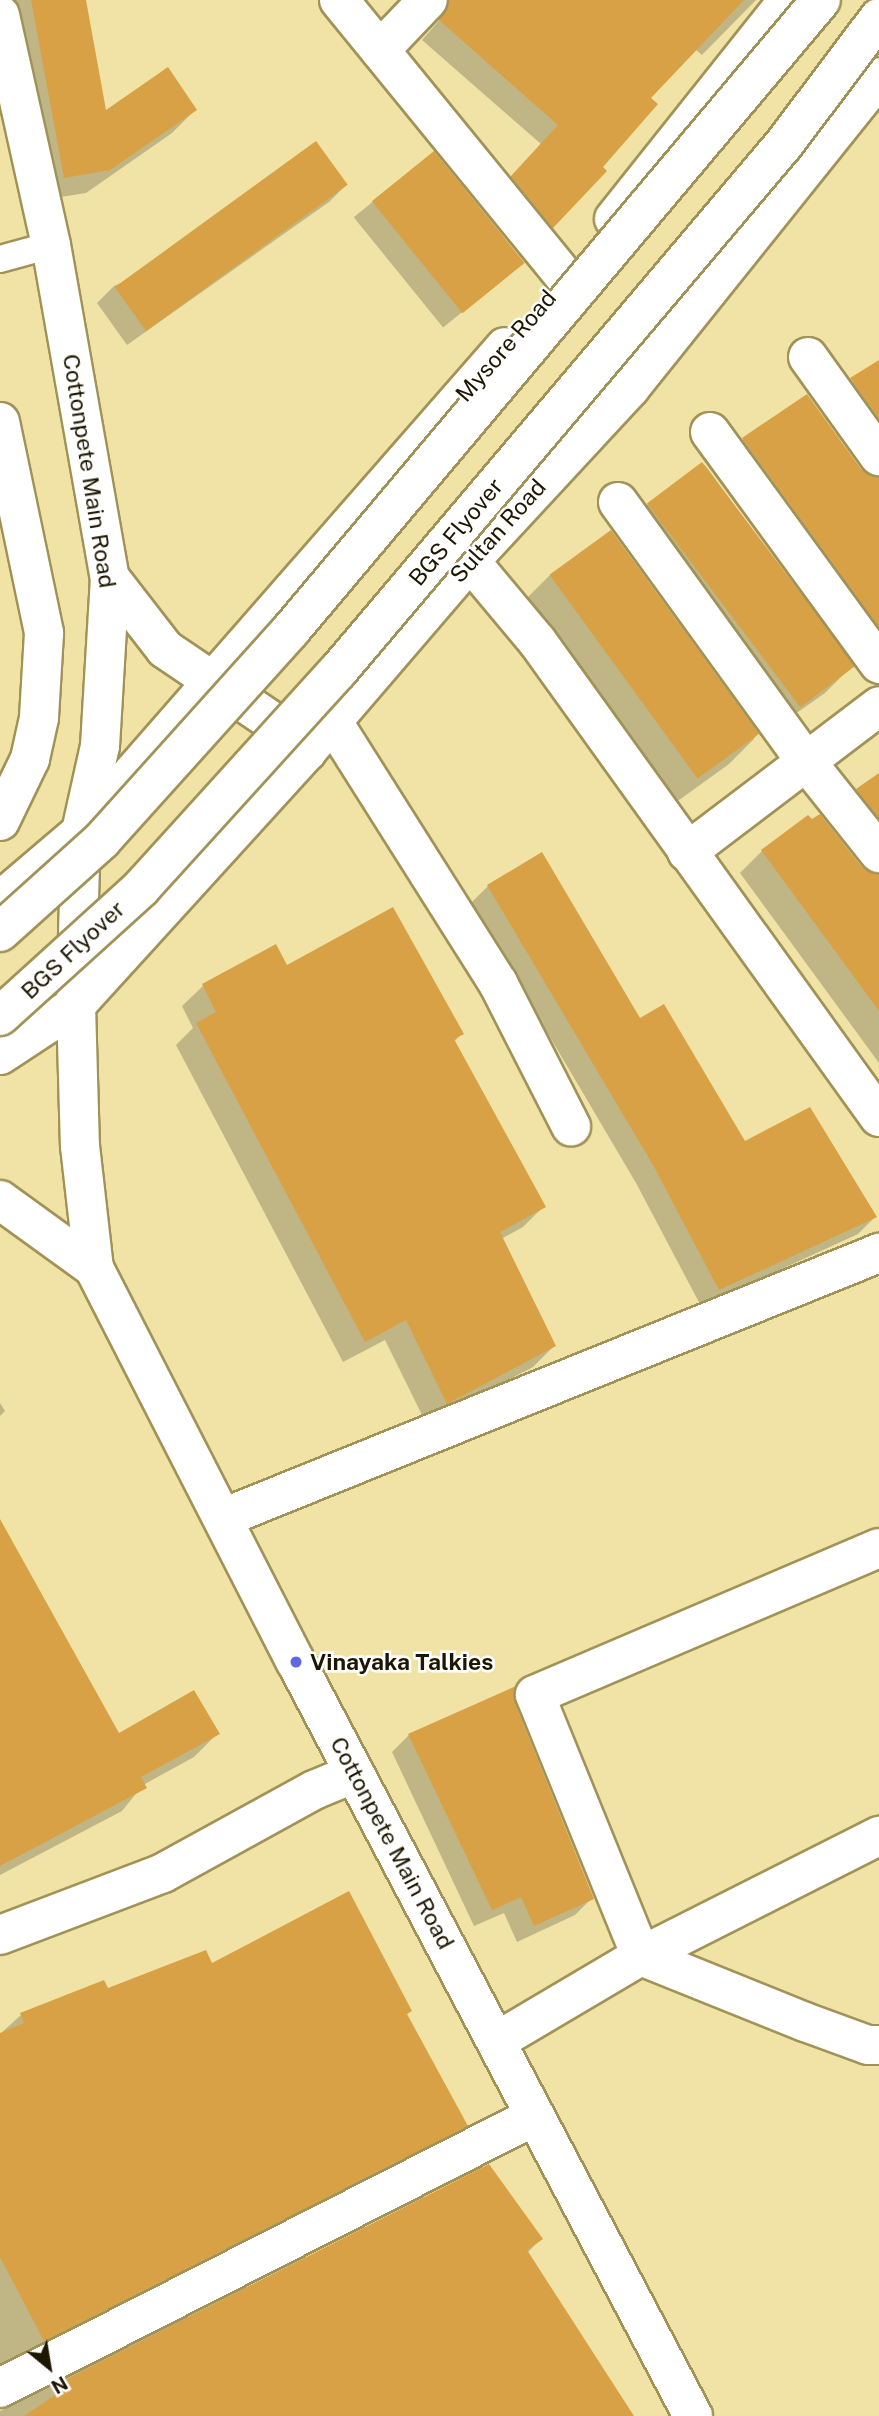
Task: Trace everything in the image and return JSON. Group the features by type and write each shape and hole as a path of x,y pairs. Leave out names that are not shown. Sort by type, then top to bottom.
{"main road":[{"path":"339,0 565,277"},
{"path":"380,50 428,0"},
{"name":"Mysore Road","path":"1,907 81,832 214,684 565,277 788,0"},
{"path":"1,907 102,841 292,630 821,0"},
{"name":"Cottonpete Main Road","path":"0,15 51,245 110,578 100,746 81,832 76,1005 80,1146 94,1268 355,1773 693,2416"},
{"name":"BGS Flyover","path":"0,1016 141,888 338,671 784,144 879,18"},
{"name":"Sultan Road","path":"0,1055 76,1005 307,751 331,719 470,561 630,388 879,77"},
{"path":"808,357 879,456"},
{"path":"0,422 44,633 40,718 30,759 0,821"},
{"path":"710,432 879,664"},
{"path":"618,502 805,760 879,853"},
{"path":"470,561 537,640 879,1118"},
{"path":"110,578 165,649 279,726 307,751"},
{"path":"687,852 879,706"},
{"path":"331,719 498,984 571,1126"},
{"name":"Cottonpete Main Road","path":"0,1200 94,1268"},
{"path":"223,1518 879,1253"},
{"path":"879,1548 535,1695 641,1956 805,2022 867,2045 879,2045"},
{"path":"0,1935 163,1873 314,1790 355,1773"},
{"path":"497,2041 641,1956 879,1836"},
{"path":"0,2388 535,2116"}],"lane":[{"path":"0,259 51,245"}],"building":[{"path":"31,0 86,0 106,110 168,67 197,110 110,170 64,178"},
{"path":"449,0 744,0 651,98 658,104 603,167 607,171 553,228 511,176 558,125 439,20"},
{"path":"316,141 348,185 146,331 115,287"},
{"path":"434,151 525,263 462,313 372,201"},
{"path":"879,360 879,418 850,378"},
{"path":"807,394 861,469 879,478 879,627 742,438"},
{"path":"702,462 855,666 800,707 647,504"},
{"path":"611,530 759,734 698,779 550,575"},
{"path":"879,773 879,818 856,789"},
{"path":"820,814 862,867 879,874 879,1011 761,850 808,815 812,819"},
{"path":"542,852 640,1018 664,1004 745,1141 810,1107 877,1217 719,1290 653,1165 487,885"},
{"path":"393,907 464,1034 454,1039 546,1207 500,1232 556,1346 447,1404 406,1320 365,1342 196,1023 216,1012 202,984 276,944 287,965"},
{"path":"0,1519 119,1733 194,1690 220,1734 141,1777 147,1788 0,1866"},
{"path":"516,1686 515,1703 594,1899 534,1926 521,1897 492,1910 408,1734"},
{"path":"349,1891 412,2011 407,2014 468,2126 44,2341 0,2257 0,2033 24,2023 20,2013 104,1980 108,1988 206,1950 212,1963"},
{"path":"489,2164 543,2239 527,2250 634,2416 24,2416 68,2386 65,2380"}],"place":[{"name":"Vinayaka Talkies","path":"296,1662"}]}
